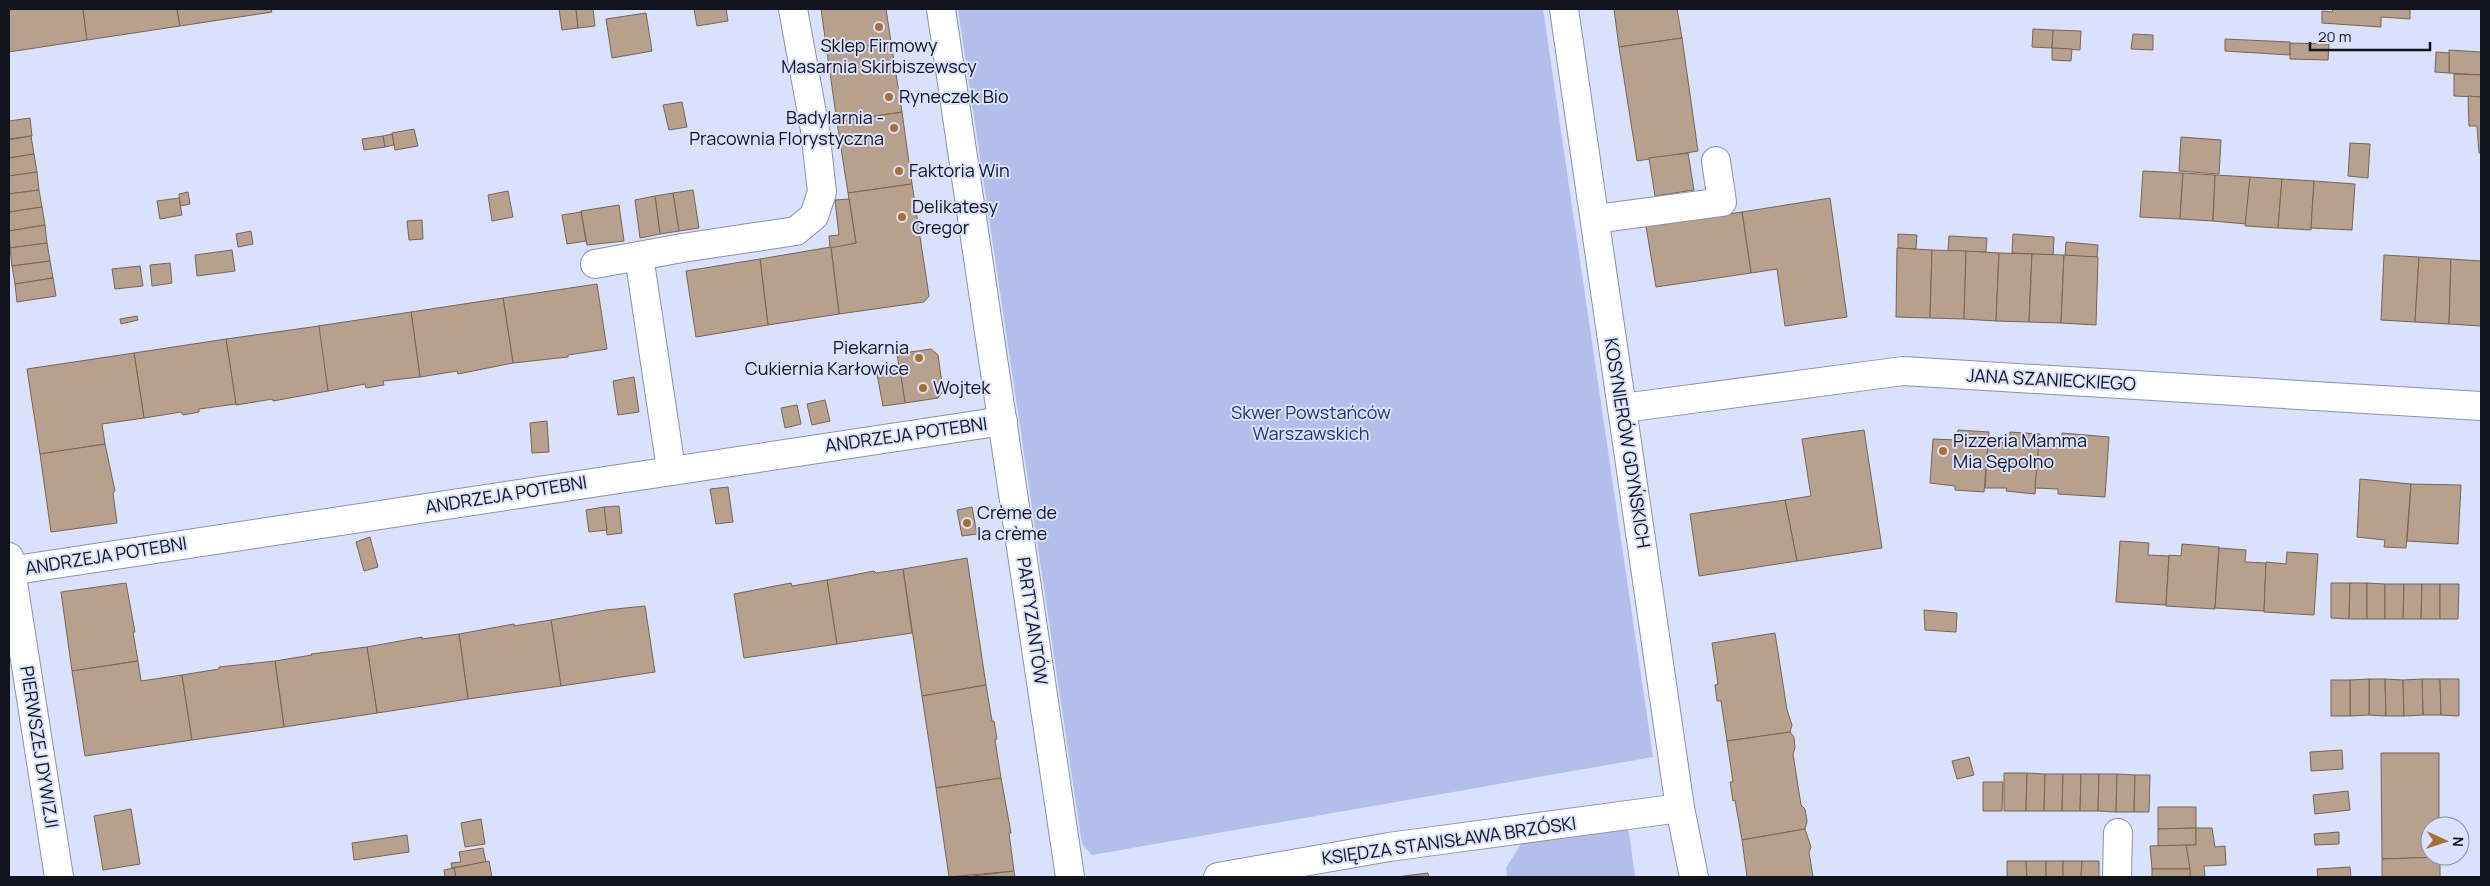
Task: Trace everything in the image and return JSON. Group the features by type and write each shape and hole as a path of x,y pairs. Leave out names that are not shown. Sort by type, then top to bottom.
{"street":[{"path":"595,264 796,231 814,216 822,192 815,130 793,9"},
{"name":"PARTYZANTÓW","path":"941,9 1070,877"},
{"name":"KOSYNIERÓW GDYŃSKICH","path":"1564,9 1680,808 1694,877"},
{"path":"1596,219 1722,202 1716,161"},
{"path":"639,256 671,469"},
{"name":"JANA SZANIECKIEGO","path":"1623,408 1903,371 2481,406"},
{"name":"ANDRZEJA POTEBNI","path":"9,566 1003,421"},
{"name":"PIERWSZEJ DYWIZJI","path":"9,566 59,877"},
{"name":"KSIĘDZA STANISŁAWA BRZÓSKI","path":"1218,877 1389,847 1680,808"},
{"path":"2117,877 2118,833"}],"green space":[{"name":"Skwer Powstańców Warszawskich","path":"958,9 1543,9 1653,757 1092,855 1082,844"},
{"path":"1628,826 1635,877 1507,877 1506,868 1524,839"}],"building":[{"path":"9,9 83,9 87,40 9,52"},
{"path":"83,9 177,9 180,26 87,40"},
{"path":"177,9 271,9 272,12 180,26"},
{"path":"559,9 576,9 578,28 562,30"},
{"path":"576,9 593,9 595,26 578,28"},
{"path":"694,9 726,9 728,21 697,26"},
{"path":"821,9 886,9 891,42 827,52"},
{"path":"1614,9 1677,9 1682,38 1619,47"},
{"path":"2333,9 2410,9 2410,19 2381,17 2381,27 2322,23 2322,11 2332,12"},
{"path":"646,13 652,51 612,58 606,19"},
{"path":"2033,29 2053,30 2052,48 2032,47"},
{"path":"2053,30 2081,31 2080,50 2052,48"},
{"path":"2133,34 2153,35 2153,50 2131,49"},
{"path":"1682,38 1698,151 1637,161 1619,47"},
{"path":"2225,39 2290,42 2290,55 2225,51"},
{"path":"891,42 902,112 837,122 827,52"},
{"path":"2290,43 2329,44 2328,60 2290,59"},
{"path":"2052,48 2072,49 2071,61 2052,60"},
{"path":"2449,50 2481,52 2481,75 2449,73"},
{"path":"2436,52 2449,53 2449,73 2435,72"},
{"path":"2454,74 2481,75 2481,97 2454,96"},
{"path":"2468,96 2481,97 2481,153 2479,153 2477,126 2469,126"},
{"path":"682,102 687,127 669,130 663,105"},
{"path":"902,112 912,184 848,193 837,122"},
{"path":"30,118 32,136 9,139 9,121"},
{"path":"414,129 418,146 395,150 392,133"},
{"path":"392,134 394,145 385,147 383,136"},
{"path":"31,136 34,154 9,158 9,140"},
{"path":"383,136 385,147 364,150 362,139"},
{"path":"2181,137 2221,140 2219,174 2179,171"},
{"path":"2350,143 2370,144 2368,178 2348,176"},
{"path":"1688,153 1694,190 1655,196 1649,158"},
{"path":"34,154 37,172 9,176 9,158"},
{"path":"2143,171 2183,173 2180,219 2140,217"},
{"path":"37,172 39,190 9,194 9,176"},
{"path":"2183,173 2215,175 2213,221 2180,219"},
{"path":"2215,175 2250,177 2246,224 2213,221"},
{"path":"2250,177 2282,179 2278,228 2245,226"},
{"path":"2282,179 2314,181 2311,230 2278,228"},
{"path":"2314,181 2355,184 2352,230 2311,228"},
{"path":"912,184 929,296 924,302 839,314 831,247 856,243 848,193"},
{"path":"39,190 42,207 9,212 9,194"},
{"path":"693,190 699,228 679,231 673,193"},
{"path":"508,191 513,217 492,221 488,195"},
{"path":"188,192 190,204 180,206 179,194"},
{"path":"673,193 679,231 660,234 655,196"},
{"path":"655,196 660,234 640,238 635,200"},
{"path":"179,198 182,215 160,219 157,201"},
{"path":"1830,198 1847,317 1785,326 1777,269 1751,273 1742,212"},
{"path":"849,199 856,243 830,248 829,236 839,235 835,200"},
{"path":"619,205 624,241 587,245 581,211"},
{"path":"42,207 45,225 9,231 9,212"},
{"path":"581,212 586,241 567,244 562,215"},
{"path":"1742,212 1751,273 1656,287 1646,226"},
{"path":"422,220 423,239 409,240 407,221"},
{"path":"45,225 47,243 10,248 9,231"},
{"path":"251,231 253,244 238,247 236,234"},
{"path":"1898,234 1917,235 1916,249 1898,248"},
{"path":"2013,234 2054,237 2053,255 2012,253"},
{"path":"1949,236 1987,238 1986,252 1948,251"},
{"path":"2066,242 2098,245 2097,257 2065,256"},
{"path":"47,243 50,261 12,266 10,248"},
{"path":"831,247 839,314 768,325 760,259"},
{"path":"1897,248 1932,250 1930,318 1896,317"},
{"path":"232,250 235,271 197,276 195,255"},
{"path":"1932,250 1966,251 1964,319 1930,318"},
{"path":"1966,251 1999,253 1996,321 1964,319"},
{"path":"1999,253 2032,254 2029,322 1996,321"},
{"path":"2032,254 2064,255 2061,323 2029,322"},
{"path":"2064,255 2098,257 2096,325 2061,323"},
{"path":"2384,255 2419,257 2415,322 2381,320"},
{"path":"2419,257 2451,259 2449,324 2415,322"},
{"path":"760,259 768,325 696,337 686,271"},
{"path":"2451,259 2481,261 2481,326 2449,324"},
{"path":"50,261 53,278 15,284 12,266"},
{"path":"170,263 172,283 152,286 150,265"},
{"path":"140,266 143,286 115,289 112,269"},
{"path":"53,278 56,296 17,302 15,284"},
{"path":"597,284 607,349 568,355 568,357 513,363 503,298"},
{"path":"503,298 513,363 458,374 457,371 420,377 411,312"},
{"path":"411,312 420,377 383,381 384,385 366,388 365,384 328,391 318,326"},
{"path":"137,316 138,320 121,324 120,319"},
{"path":"319,326 328,391 273,401 273,399 236,405 226,339"},
{"path":"226,339 236,404 199,409 199,412 183,415 181,412 144,418 134,353"},
{"path":"931,349 938,355 943,391 938,398 905,403 897,354"},
{"path":"134,353 144,418 102,424 105,444 40,454 27,369"},
{"path":"900,369 905,403 883,406 877,374"},
{"path":"634,377 639,412 618,415 613,381"},
{"path":"825,400 830,421 812,425 807,404"},
{"path":"797,405 801,424 785,428 781,408"},
{"path":"547,421 549,452 532,453 530,423"},
{"path":"1864,430 1882,548 1797,561 1785,500 1811,496 1802,439"},
{"path":"1958,430 1989,432 1984,492 1955,490 1955,486 1930,483 1933,439 1957,440"},
{"path":"2010,432 2040,434 2035,494 2006,491 2007,488 1985,488 1988,442 2009,443"},
{"path":"2062,433 2109,437 2105,497 2058,494 2058,489 2035,488 2039,442 2061,444"},
{"path":"105,444 115,491 113,493 117,523 51,532 40,454"},
{"path":"2360,479 2411,484 2406,548 2384,547 2385,540 2357,537"},
{"path":"2411,484 2461,485 2458,544 2407,541"},
{"path":"728,487 733,522 716,524 710,489"},
{"path":"1785,500 1797,561 1699,576 1690,514"},
{"path":"619,506 622,533 607,535 604,507"},
{"path":"604,507 607,530 589,532 586,510"},
{"path":"972,507 977,534 962,536 957,510"},
{"path":"370,537 378,567 364,571 356,542"},
{"path":"2120,541 2149,543 2148,555 2169,556 2166,605 2116,602"},
{"path":"2182,544 2219,547 2215,609 2166,606 2169,555 2181,556"},
{"path":"2219,548 2246,550 2245,562 2266,563 2264,611 2215,608"},
{"path":"2287,552 2318,554 2314,615 2264,612 2266,562 2286,564"},
{"path":"967,558 986,685 922,696 903,569"},
{"path":"903,569 912,633 837,644 827,580 874,571 876,573"},
{"path":"827,580 837,644 744,658 734,594 791,583 792,586"},
{"path":"126,583 138,661 72,671 61,592"},
{"path":"2331,583 2350,583 2349,619 2331,618"},
{"path":"2350,583 2367,583 2367,619 2349,619"},
{"path":"2367,583 2385,584 2385,619 2367,619"},
{"path":"2385,584 2404,584 2403,619 2385,619"},
{"path":"2404,584 2422,584 2421,619 2403,619"},
{"path":"2422,584 2440,584 2440,619 2421,619"},
{"path":"2440,584 2459,584 2458,619 2440,619"},
{"path":"645,606 655,672 561,686 551,620 606,610"},
{"path":"1924,610 1957,613 1956,632 1925,630"},
{"path":"551,620 561,686 468,699 459,634 514,624 514,626"},
{"path":"1775,633 1787,710 1792,725 1790,732 1727,741 1721,701 1717,701 1715,685 1718,684 1712,643"},
{"path":"459,634 468,699 377,713 367,647 422,637 422,639"},
{"path":"367,647 377,713 284,727 275,661 311,654"},
{"path":"138,661 141,681 182,675 192,740 85,756 72,671"},
{"path":"275,661 284,727 192,740 182,675 219,669 219,667"},
{"path":"2369,679 2385,679 2386,716 2369,715"},
{"path":"2369,679 2369,715 2350,716 2350,680"},
{"path":"2385,679 2403,680 2404,716 2386,716"},
{"path":"2422,679 2440,679 2441,715 2423,715"},
{"path":"2422,679 2423,715 2404,716 2403,680"},
{"path":"2440,679 2459,679 2459,716 2441,715"},
{"path":"2331,680 2350,680 2350,716 2331,716"},
{"path":"986,685 997,739 995,740 1001,778 936,788 922,696"},
{"path":"1790,732 1794,737 1795,748 1793,754 1801,805 1805,809 1807,821 1805,829 1742,840 1730,782 1733,782 1727,741"},
{"path":"2342,750 2343,769 2311,771 2310,752"},
{"path":"2381,753 2439,753 2439,816 2420,816 2420,858 2382,859"},
{"path":"1969,757 1974,775 1957,779 1952,761"},
{"path":"2004,773 2027,773 2026,811 2004,811"},
{"path":"2027,773 2045,774 2044,811 2026,811"},
{"path":"2045,774 2063,774 2062,811 2044,811"},
{"path":"2063,774 2081,774 2080,811 2062,811"},
{"path":"2081,774 2099,774 2098,811 2080,811"},
{"path":"2099,774 2117,774 2116,812 2098,811"},
{"path":"2117,774 2135,775 2134,812 2116,812"},
{"path":"2135,775 2150,775 2149,812 2134,812"},
{"path":"1001,778 1011,833 1009,833 1014,871 949,877 936,788"},
{"path":"1983,782 2003,782 2002,811 1983,811"},
{"path":"2348,791 2350,810 2315,814 2313,795"},
{"path":"2158,807 2196,807 2196,828 2158,829"},
{"path":"131,809 140,864 103,870 94,816"},
{"path":"481,819 485,844 465,847 461,823"},
{"path":"2196,828 2196,845 2158,846 2158,829"},
{"path":"2196,828 2212,828 2215,847 2225,846 2226,865 2204,866 2205,877 2190,877 2186,845 2196,845"},
{"path":"1805,829 1811,847 1809,852 1813,877 1747,877 1742,840"},
{"path":"2339,832 2339,844 2315,845 2314,834"},
{"path":"407,835 409,852 354,860 352,843"},
{"path":"2186,845 2190,869 2152,869 2150,846"},
{"path":"483,848 486,862 452,868 451,863 461,862 459,852"},
{"path":"2420,858 2420,866 2440,866 2440,877 2382,877 2382,859"},
{"path":"489,861 492,877 456,877 454,868"},
{"path":"2007,861 2026,861 2027,877 2007,877"},
{"path":"2026,861 2046,861 2046,877 2027,877"},
{"path":"2046,861 2063,861 2063,877 2046,877"},
{"path":"2063,861 2082,861 2081,877 2063,877"},
{"path":"2082,861 2099,861 2099,877 2081,877"},
{"path":"2350,867 2351,877 2318,877 2317,869"},
{"path":"454,868 456,877 445,877 444,870"},
{"path":"2152,869 2190,869 2190,877 2152,877"},
{"path":"1014,871 1015,877 963,877 982,875"},
{"path":"1428,873 1429,877 1396,877"}],"place":[{"name":"Sklep Firmowy Masarnia Skirbiszewscy","path":"879,27"},
{"name":"Ryneczek Bio","path":"889,97"},
{"name":"Badylarnia - Pracownia Florystyczna","path":"894,128"},
{"name":"Faktoria Win","path":"899,171"},
{"name":"Delikatesy Gregor","path":"902,217"},
{"name":"Piekarnia Cukiernia Karłowice","path":"919,358"},
{"name":"Wojtek","path":"923,388"},
{"name":"Pizzeria Mamma Mia Sępolno","path":"1943,451"},
{"name":"Crème de la crème","path":"967,523"}]}
